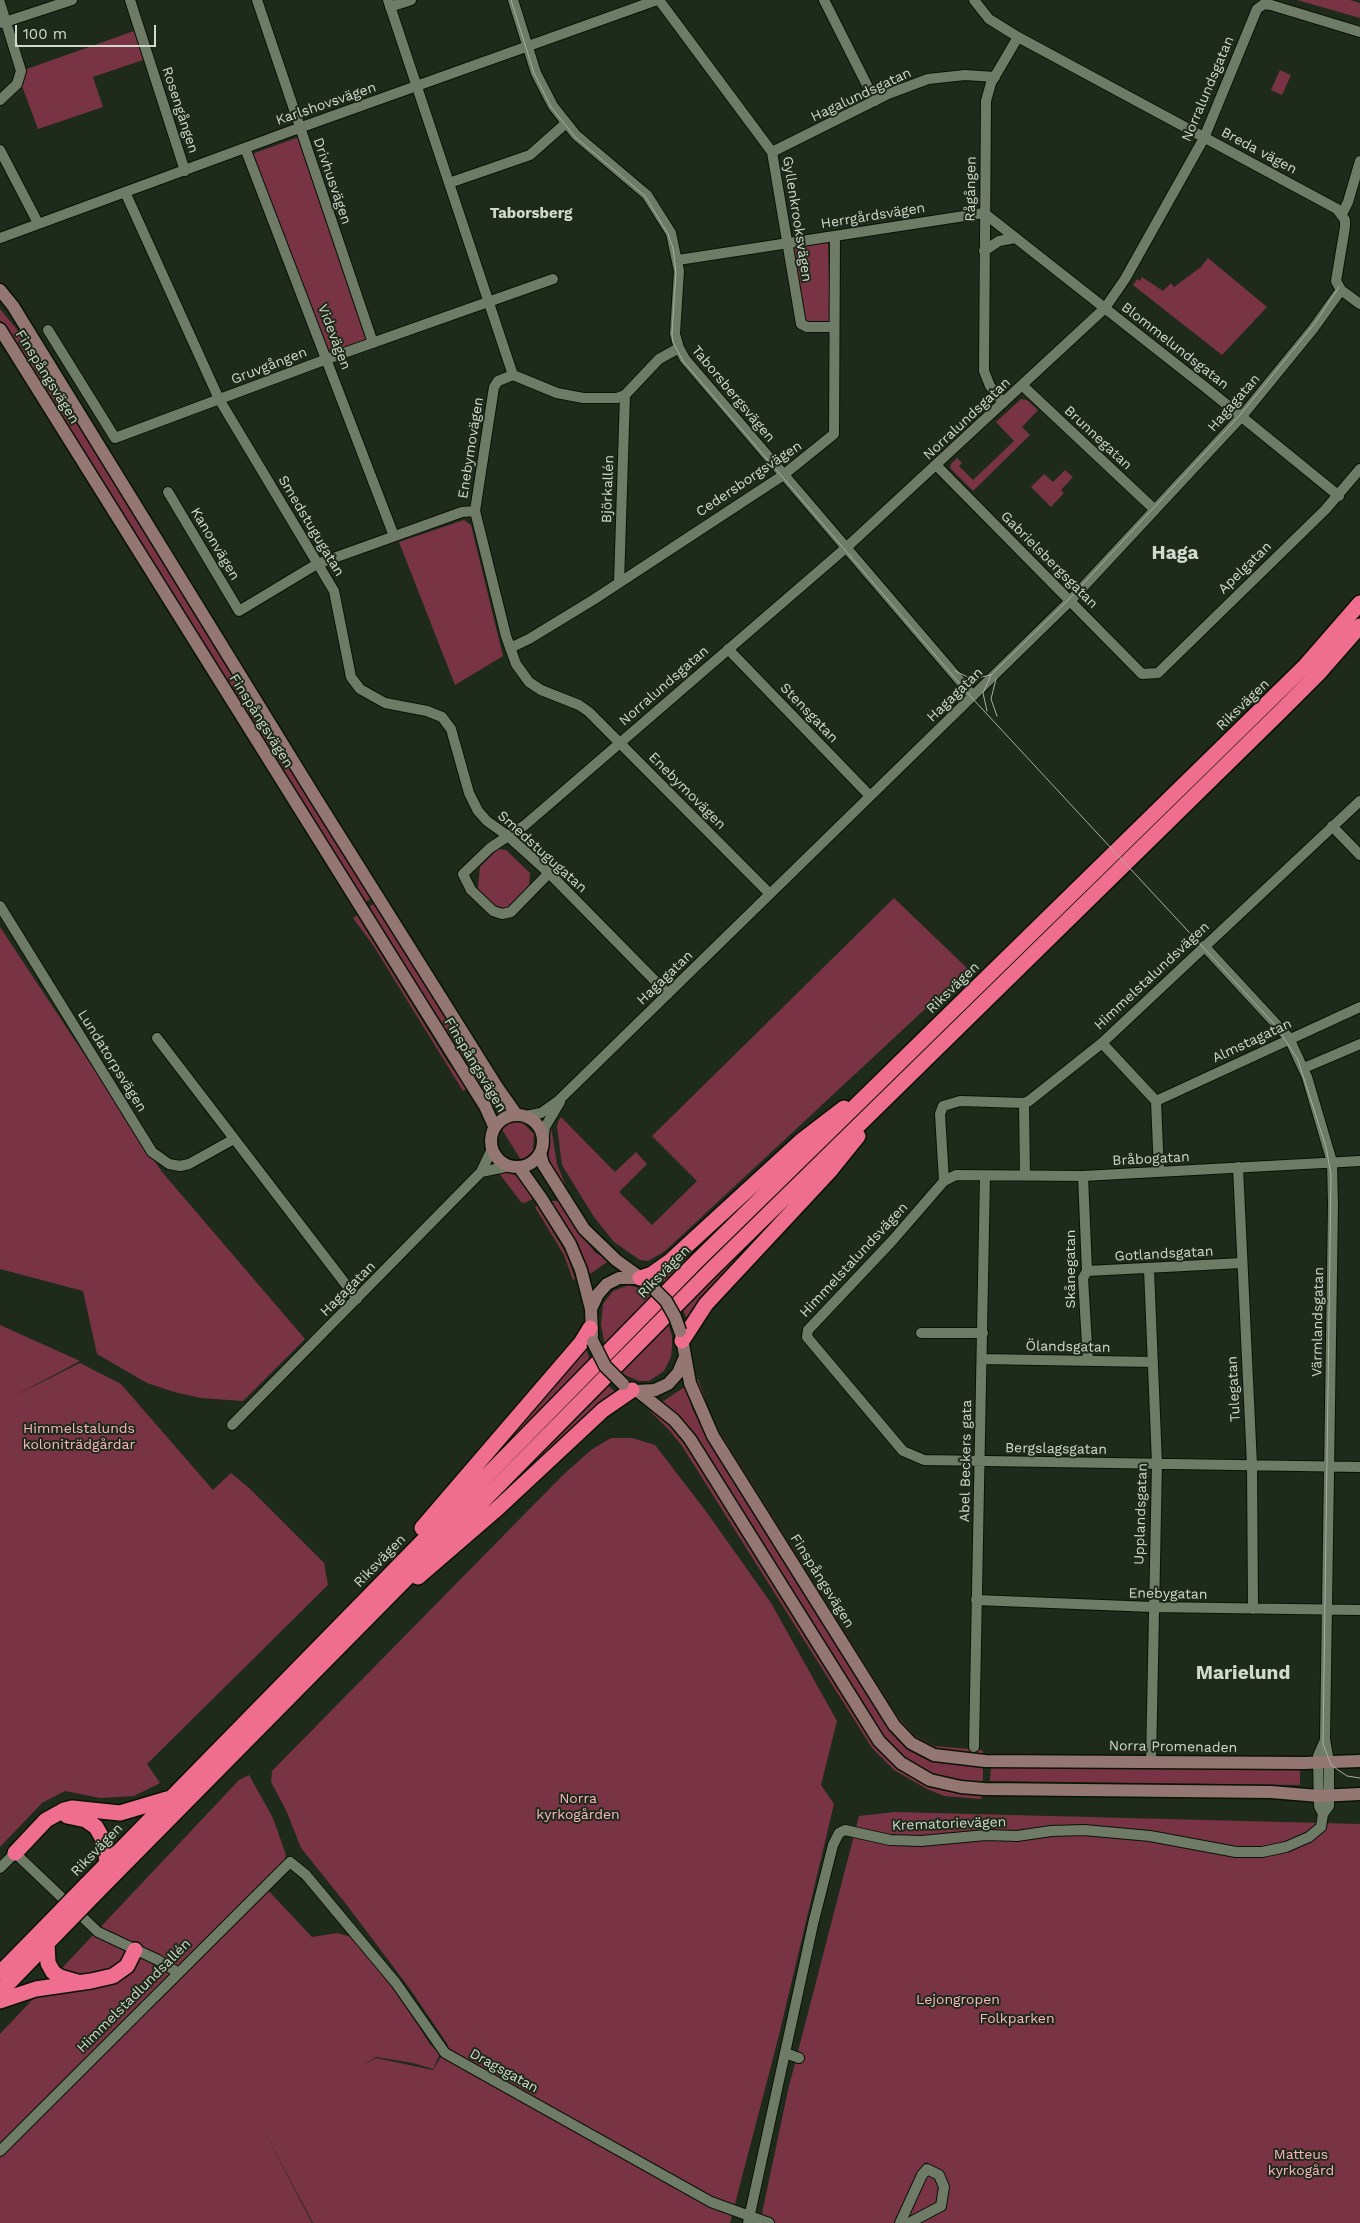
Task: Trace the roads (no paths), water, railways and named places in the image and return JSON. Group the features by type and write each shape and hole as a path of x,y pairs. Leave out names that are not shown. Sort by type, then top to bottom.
{"highway":[{"name":"Riksvägen","path":"91,1888 107,1863 697,1261 1306,665 1360,602"},
{"name":"Riksvägen","path":"0,1973 55,1927 91,1888 361,1624 580,1401 886,1097 1287,705 1318,674 1360,626"},
{"path":"646,1282 652,1274 669,1262 801,1141 882,1081"},
{"path":"681,1336 706,1304 829,1172 886,1097"},
{"path":"330,1635 581,1343 592,1335"},
{"path":"361,1624 441,1559 616,1399 631,1388"},
{"path":"15,1853 54,1814 72,1808 120,1813 171,1797"},
{"path":"46,1820 67,1816 86,1820 96,1826 104,1841 107,1863"},
{"name":"Riksvägen","path":"0,1992 47,1943 55,1927"},
{"path":"47,1943 48,1962 53,1972 60,1977 78,1983"},
{"path":"0,2001 36,1989 104,1979 127,1966 135,1950"}],"main road":[{"name":"Finspångsvägen","path":"0,290 13,306 36,347 497,1087 521,1115"},
{"name":"Finspångsvägen","path":"0,303 36,347"},
{"name":"Finspångsvägen","path":"0,330 485,1106 494,1126"},
{"path":"631,1388 655,1390 668,1384 678,1373 684,1359 681,1336 675,1317 666,1301 646,1282 616,1260 584,1229 543,1164 541,1128 535,1121 521,1115 509,1114 494,1126 490,1135 495,1158 515,1166 570,1244 581,1270 591,1309 592,1335 605,1366 631,1388 674,1420 690,1439 879,1740 901,1763 930,1780 972,1788 1360,1794"},
{"path":"515,1166 536,1159 542,1147"},
{"path":"591,1309 598,1294 607,1284 618,1278 646,1282"},
{"name":"Finspångsvägen","path":"684,1359 696,1399 713,1436 894,1725 911,1743 934,1755 985,1761"},
{"name":"Norra Promenaden","path":"985,1761 1360,1761"}],"street":[{"path":"3,23 72,0"},
{"name":"Rosengången","path":"130,0 185,171"},
{"name":"Drivhusvägen","path":"257,0 373,343"},
{"path":"411,0 389,3 514,375 557,393 599,399 625,395 659,358 678,348"},
{"name":"Taborsbergsvägen","path":"514,0 545,92 565,124 651,200 671,233 678,260 679,284 674,325 678,348 696,372 973,696"},
{"name":"Karlshovsvägen","path":"2,239 38,223 658,0"},
{"name":"Gyllenkrooksvägen","path":"658,0 772,152 801,324 807,327 834,327"},
{"path":"824,0 876,101"},
{"path":"974,0 989,19 1018,36"},
{"path":"0,3 3,23 21,71 17,84 0,100"},
{"name":"Norralundsgatan","path":"549,873 512,912 502,914 493,911 471,890 463,874 490,848 525,825 846,548 937,466 1105,308 1125,279 1204,138 1260,6 1271,5 1360,32"},
{"name":"Rågången","path":"1003,403 990,386 984,371 986,101 995,77 1018,36"},
{"name":"Breda vägen","path":"1018,36 1330,205 1342,214"},
{"name":"Hagalundsgatan","path":"772,152 876,101 928,79 965,75 995,77"},
{"path":"449,183 530,156 565,124"},
{"name":"Videvägen","path":"245,148 328,359 394,536"},
{"path":"0,150 38,223"},
{"path":"1360,161 1348,202 1342,214 1345,227 1336,281 1341,290 1360,304"},
{"name":"Smedstugugatan","path":"125,192 219,399 334,591 345,657 351,677 360,689 385,704 427,711 442,717 451,729 469,793 478,811 487,821 508,836 549,873 668,994"},
{"name":"Herrgårdsvägen","path":"678,260 984,213"},
{"name":"Blommelundsgatan","path":"984,213 1242,416 1338,496"},
{"name":"Cedersborgsvägen","path":"510,648 537,634 618,583 784,475 834,434 834,236"},
{"path":"984,251 1000,241 1015,238"},
{"name":"Gruvgången","path":"48,330 115,438 328,359 554,279"},
{"name":"Hagagatan","path":"521,1115 541,1113 563,1096 1070,601 1242,416 1313,329 1341,290"},
{"name":"Enebymovägen","path":"514,375 498,380 494,386 476,511 510,648 516,664 529,682 540,690 579,705 770,894"},
{"name":"Brunnegatan","path":"1023,386 1155,510"},
{"name":"Björkallén","path":"618,583 625,395"},
{"name":"Gabrielsbergsgatan","path":"937,466 1142,674"},
{"name":"Apelgatan","path":"1142,674 1158,673 1338,496 1360,469"},
{"name":"Kanonvägen","path":"168,492 239,611 317,564"},
{"path":"317,564 462,512 476,511"},
{"name":"Stensgatan","path":"728,649 870,796"},
{"name":"Himmelstalundsvägen","path":"1024,1103 1102,1043 1360,800"},
{"path":"1332,826 1360,855"},
{"name":"Lundatorpsvägen","path":"0,906 152,1152 169,1164 180,1166 190,1164 234,1139"},
{"name":"Värmlandsgatan","path":"1204,946 1289,1038 1304,1068 1332,1162 1334,1204 1324,1792"},
{"name":"Almstagatan","path":"1156,1101 1289,1038 1360,1007"},
{"path":"157,1038 358,1299"},
{"path":"1102,1043 1156,1101 1159,1172"},
{"path":"1304,1068 1360,1044"},
{"name":"Hagagatan","path":"542,1147 545,1127 563,1096"},
{"path":"944,1181 940,1114 943,1106 950,1102 1024,1103 1025,1176"},
{"name":"Hagagatan","path":"232,1425 481,1172 492,1149"},
{"name":"Bråbogatan","path":"944,1181 956,1175 1083,1176 1360,1161"},
{"path":"481,1172 515,1166"},
{"name":"Tulegatan","path":"1238,1167 1252,1465 1253,1609"},
{"name":"Abel Beckers gata","path":"974,1747 985,1176"},
{"name":"Skånegatan","path":"1083,1176 1087,1271 1083,1278 1088,1361"},
{"name":"Himmelstalundsvägen","path":"807,1337 808,1330 892,1241 944,1181"},
{"name":"Gotlandsgatan","path":"1087,1271 1242,1263"},
{"name":"Upplandsgatan","path":"1149,1269 1157,1464 1152,1607 1151,1761"},
{"path":"921,1332 983,1333"},
{"name":"Bergslagsgatan","path":"807,1337 902,1451 924,1460 1360,1466"},
{"name":"Ölandsgatan","path":"982,1359 1153,1362"},
{"name":"Enebygatan","path":"976,1600 1152,1607 1360,1610"},
{"name":"Krematorievägen","path":"749,2219 813,1924 833,1845 839,1833 845,1830 890,1840 921,1841 986,1835 1017,1836 1051,1831 1084,1830 1150,1836 1236,1852 1262,1852 1286,1847 1310,1837 1321,1827 1324,1814 1318,1806 1324,1792"},
{"path":"0,1868 15,1853 87,1924 109,1938 177,1972"},
{"name":"Himmelstadlundsallén","path":"0,2151 177,1972 290,1862"},
{"name":"Dragsgatan","path":"290,1862 306,1875 396,1982 444,2053 711,2202 749,2219 769,2223"},
{"path":"785,2054 799,2058"},
{"path":"900,2223 922,2175 927,2169 939,2175 944,2187 941,2206 909,2223"}],"tram line":[{"path":"511,0 534,73 551,107 575,137 645,196 668,234 673,248 676,272 672,334 673,342 683,361 972,698 1276,1026 1298,1060 1326,1147 1331,1175 1323,1744 1331,1765 1347,1776 1360,1778"},
{"path":"987,711 983,693 991,675 1068,600 1240,415 1315,323 1339,287"},
{"path":"955,671 972,679 991,675"},
{"path":"996,679 991,699 997,716"}],"district":[{"name":"Taborsberg","path":"531,214"},
{"name":"Haga","path":"1175,553"},
{"name":"Marielund","path":"1243,1673"}],"park label":[{"name":"Himmelstalunds koloniträdgårdar","path":"79,1438"},
{"name":"Norra kyrkogården","path":"578,1808"},
{"name":"Lejongropen","path":"958,2000"},
{"name":"Folkparken","path":"1017,2019"},
{"name":"Matteus kyrkogård","path":"1301,2164"}]}
